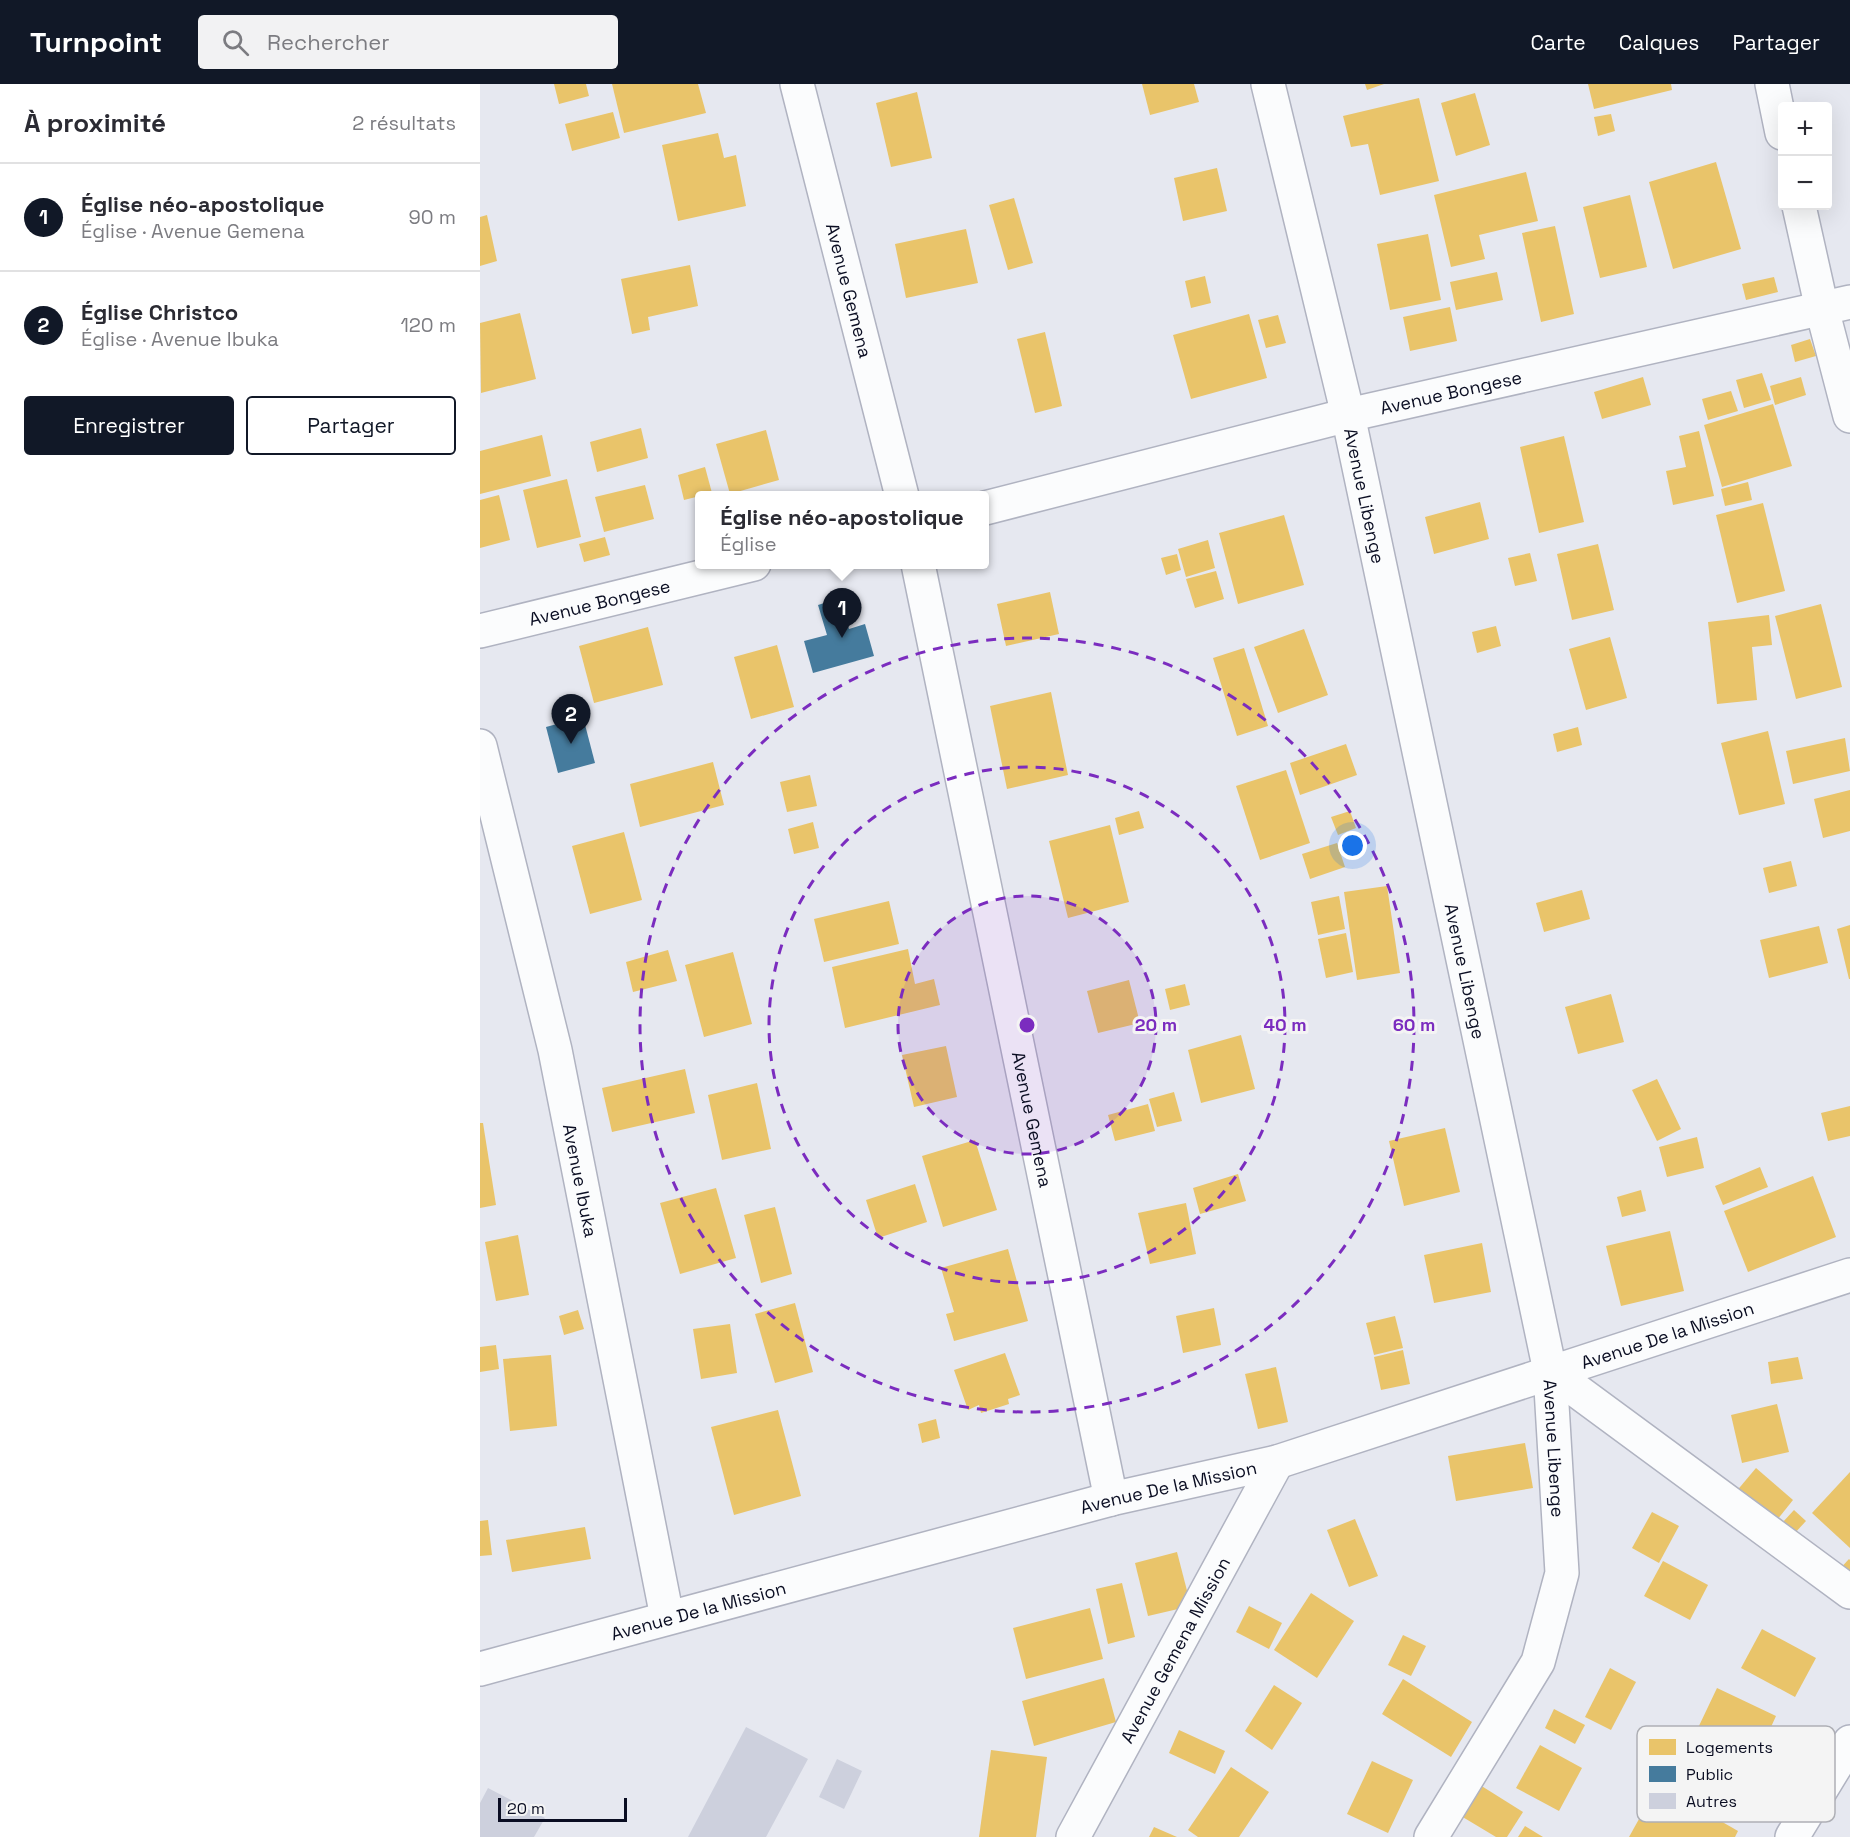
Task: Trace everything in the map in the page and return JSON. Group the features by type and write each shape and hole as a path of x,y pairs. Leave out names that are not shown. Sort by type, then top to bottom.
{"street":[{"name":"Avenue Gemena","path":"797,84 901,491"},
{"name":"Avenue Libenge","path":"1268,84 1348,415 1550,1371 1562,1573 1538,1662 1431,1837"},
{"path":"1772,84 1778,113"},
{"path":"1800,210 1836,306 1850,416"},
{"name":"Avenue Bongese","path":"989,507 1348,415 1836,306"},
{"name":"Avenue Bongese","path":"480,631 734,569"},
{"name":"Avenue Gemena","path":"919,569 1111,1499"},
{"name":"Avenue Ibuka","path":"480,746 555,1050 667,1617"},
{"name":"Avenue De la Mission","path":"480,1669 1111,1499 1277,1462 1550,1371 1850,1275"},
{"path":"1550,1371 1850,1592"},
{"name":"Avenue Gemena Mission","path":"1073,1837 1277,1462"},
{"path":"1835,1767 1850,1742"},
{"path":"1792,1837 1801,1822"}],"building: Logements":[{"path":"554,84 586,84 589,96 559,104"},
{"path":"612,84 698,84 706,113 624,133"},
{"path":"1142,84 1194,84 1199,102 1150,115"},
{"path":"1365,84 1384,84 1367,90"},
{"path":"1588,84 1671,84 1672,90 1594,109"},
{"path":"917,92 932,158 891,167 876,103"},
{"path":"1475,93 1490,145 1456,156 1441,103"},
{"path":"1419,98 1439,181 1380,195 1368,144 1351,147 1343,116"},
{"path":"613,112 620,138 572,151 565,124"},
{"path":"1611,114 1615,131 1598,136 1594,117"},
{"path":"718,133 724,158 736,155 746,206 678,221 662,145"},
{"path":"1716,162 1741,249 1673,269 1649,182"},
{"path":"1217,168 1227,211 1183,221 1174,178"},
{"path":"1526,172 1538,221 1479,235 1485,259 1451,267 1434,195"},
{"path":"1630,195 1647,267 1600,278 1583,207"},
{"path":"1014,198 1033,263 1008,270 989,205"},
{"path":"487,215 497,261 480,266 480,217"},
{"path":"1555,226 1574,314 1541,322 1522,233"},
{"path":"966,229 978,283 906,298 895,244"},
{"path":"1428,234 1441,300 1390,310 1377,244"},
{"path":"690,265 698,306 648,317 650,330 632,334 621,279"},
{"path":"1497,272 1503,300 1456,310 1450,282"},
{"path":"1205,276 1211,303 1191,308 1185,281"},
{"path":"1774,277 1778,292 1746,300 1742,284"},
{"path":"1450,307 1457,341 1410,351 1403,317"},
{"path":"520,313 536,379 481,393 480,323"},
{"path":"1249,314 1267,378 1191,399 1173,335"},
{"path":"1278,315 1286,343 1266,348 1258,320"},
{"path":"1045,332 1062,406 1035,413 1017,339"},
{"path":"1810,339 1816,356 1795,362 1791,345"},
{"path":"1762,373 1771,400 1744,408 1736,380"},
{"path":"1643,377 1651,405 1602,419 1594,392"},
{"path":"1801,377 1806,395 1775,405 1770,386"},
{"path":"1731,391 1738,411 1708,420 1702,399"},
{"path":"1773,404 1792,466 1722,487 1704,425"},
{"path":"641,428 648,458 597,472 590,442"},
{"path":"766,430 779,480 740,491 729,491 716,444"},
{"path":"1699,431 1714,496 1673,505 1666,471 1686,467 1679,436"},
{"path":"542,435 551,476 480,494 480,451"},
{"path":"1564,436 1584,522 1539,533 1520,447"},
{"path":"705,467 711,491 695,491 695,497 684,500 678,475"},
{"path":"567,479 581,537 537,548 523,490"},
{"path":"1748,482 1752,500 1725,506 1721,489"},
{"path":"645,485 654,519 604,532 595,497"},
{"path":"499,495 510,540 480,548 480,500"},
{"path":"1480,502 1489,539 1434,554 1425,517"},
{"path":"1763,503 1785,591 1737,603 1716,515"},
{"path":"1284,515 1304,585 1238,604 1219,533"},
{"path":"605,537 610,555 584,562 579,544"},
{"path":"1208,540 1215,568 1186,577 1178,549"},
{"path":"1598,544 1614,610 1572,620 1557,554"},
{"path":"1530,553 1537,581 1515,586 1508,558"},
{"path":"1177,554 1181,570 1166,575 1161,558"},
{"path":"1216,571 1224,599 1195,608 1186,579"},
{"path":"1050,592 1059,634 1006,646 997,604"},
{"path":"1821,604 1842,687 1796,699 1775,616"},
{"path":"1769,615 1772,645 1752,647 1757,700 1717,704 1708,622"},
{"path":"1496,626 1501,646 1477,653 1472,632"},
{"path":"648,627 663,685 594,703 579,646"},
{"path":"1304,629 1328,695 1278,713 1254,647"},
{"path":"1610,637 1627,698 1586,710 1569,649"},
{"path":"777,645 794,707 751,719 734,657"},
{"path":"1244,648 1268,726 1237,736 1213,658"},
{"path":"1051,692 1068,775 1007,789 990,706"},
{"path":"1578,727 1582,745 1557,752 1553,734"},
{"path":"1768,731 1785,804 1739,815 1721,743"},
{"path":"1845,738 1850,771 1793,784 1786,751"},
{"path":"1346,744 1357,775 1300,795 1290,763"},
{"path":"713,762 724,805 640,827 630,784"},
{"path":"1286,770 1310,843 1260,860 1236,786"},
{"path":"810,775 817,806 787,812 780,782"},
{"path":"1850,790 1850,831 1823,838 1814,799"},
{"path":"1139,811 1144,828 1119,835 1115,818"},
{"path":"1350,811 1356,828 1338,835 1331,817"},
{"path":"813,822 819,848 794,854 788,829"},
{"path":"1110,825 1129,902 1068,918 1049,841"},
{"path":"624,832 642,900 590,914 572,846"},
{"path":"1337,843 1345,867 1310,879 1302,854"},
{"path":"1791,861 1797,886 1769,893 1763,868"},
{"path":"1387,886 1400,973 1357,980 1344,892"},
{"path":"1582,890 1590,919 1544,932 1536,903"},
{"path":"1339,896 1345,929 1318,935 1311,902"},
{"path":"889,901 899,944 824,962 814,919"},
{"path":"1850,925 1850,979 1849,979 1837,929"},
{"path":"1819,926 1828,963 1769,978 1760,940"},
{"path":"1346,933 1353,972 1326,978 1318,939"},
{"path":"908,949 915,984 934,979 940,1005 845,1028 832,967"},
{"path":"668,950 677,981 633,992 626,962"},
{"path":"733,952 752,1024 704,1037 685,965"},
{"path":"1129,980 1140,1023 1098,1033 1087,991"},
{"path":"1185,984 1190,1005 1170,1010 1165,989"},
{"path":"1611,994 1624,1042 1578,1054 1565,1007"},
{"path":"1241,1035 1255,1089 1201,1103 1188,1050"},
{"path":"946,1046 957,1097 914,1107 902,1055"},
{"path":"685,1069 695,1113 612,1132 602,1088"},
{"path":"1657,1079 1681,1129 1657,1141 1632,1090"},
{"path":"757,1083 771,1149 722,1160 708,1095"},
{"path":"1174,1092 1182,1121 1157,1127 1149,1099"},
{"path":"1148,1104 1155,1131 1115,1141 1108,1115"},
{"path":"1850,1106 1850,1136 1828,1141 1821,1113"},
{"path":"480,1123 483,1123 496,1205 480,1208"},
{"path":"1445,1128 1460,1192 1404,1206 1389,1141"},
{"path":"1697,1137 1704,1168 1667,1177 1659,1147"},
{"path":"975,1140 997,1210 943,1227 922,1156"},
{"path":"1760,1167 1768,1187 1723,1205 1715,1186"},
{"path":"1238,1174 1246,1201 1200,1214 1193,1188"},
{"path":"1813,1176 1836,1237 1748,1272 1724,1211"},
{"path":"915,1184 927,1222 878,1238 866,1200"},
{"path":"716,1188 736,1258 680,1274 660,1203"},
{"path":"1641,1190 1646,1211 1622,1217 1617,1197"},
{"path":"1186,1203 1196,1254 1150,1264 1138,1213"},
{"path":"775,1207 792,1274 761,1283 744,1215"},
{"path":"1670,1231 1684,1291 1621,1306 1606,1246"},
{"path":"518,1235 529,1295 496,1301 485,1242"},
{"path":"1482,1243 1491,1292 1434,1303 1424,1255"},
{"path":"1008,1249 1028,1321 954,1341 946,1314 954,1312 941,1268"},
{"path":"795,1303 813,1372 775,1383 755,1314"},
{"path":"1214,1308 1221,1345 1183,1353 1176,1316"},
{"path":"578,1310 584,1329 564,1335 559,1316"},
{"path":"1395,1316 1403,1348 1374,1355 1366,1323"},
{"path":"730,1324 737,1373 701,1379 693,1329"},
{"path":"496,1345 499,1369 480,1372 480,1347"},
{"path":"1403,1350 1410,1384 1381,1390 1374,1357"},
{"path":"1005,1353 1020,1395 1008,1399 1009,1404 981,1413 979,1405 968,1410 954,1370"},
{"path":"551,1355 557,1426 510,1431 503,1359"},
{"path":"1798,1357 1803,1379 1771,1384 1768,1362"},
{"path":"1276,1367 1288,1422 1258,1429 1245,1374"},
{"path":"1777,1404 1789,1452 1742,1463 1731,1415"},
{"path":"778,1410 801,1496 734,1515 711,1427"},
{"path":"936,1419 940,1438 922,1443 918,1424"},
{"path":"1525,1443 1533,1488 1456,1501 1448,1456"},
{"path":"1756,1468 1793,1500 1773,1525 1735,1493"},
{"path":"1850,1472 1850,1548 1812,1513"},
{"path":"1794,1510 1806,1521 1794,1534 1782,1523"},
{"path":"1652,1512 1679,1526 1659,1563 1632,1548"},
{"path":"1355,1519 1378,1576 1349,1587 1327,1530"},
{"path":"488,1520 492,1555 480,1556 480,1521"},
{"path":"585,1527 591,1559 512,1572 506,1540"},
{"path":"1177,1552 1191,1606 1148,1616 1135,1563"},
{"path":"1850,1560 1850,1585 1836,1573"},
{"path":"1663,1561 1708,1585 1690,1620 1644,1596"},
{"path":"1122,1583 1135,1637 1108,1644 1096,1589"},
{"path":"1311,1593 1354,1621 1317,1678 1274,1650"},
{"path":"1249,1606 1282,1623 1269,1649 1236,1632"},
{"path":"1090,1608 1103,1659 1026,1679 1013,1628"},
{"path":"1762,1629 1816,1658 1795,1697 1741,1668"},
{"path":"1403,1635 1426,1646 1411,1676 1388,1665"},
{"path":"1610,1668 1636,1682 1611,1730 1585,1717"},
{"path":"1104,1678 1116,1722 1034,1746 1022,1701"},
{"path":"1403,1679 1472,1722 1451,1757 1382,1714"},
{"path":"1274,1685 1302,1703 1272,1750 1245,1731"},
{"path":"1717,1688 1776,1716 1771,1726 1699,1726"},
{"path":"1554,1709 1585,1725 1575,1744 1545,1728"},
{"path":"1179,1730 1225,1751 1215,1774 1169,1753"},
{"path":"1540,1745 1582,1768 1559,1811 1516,1788"},
{"path":"991,1750 1047,1757 1036,1837 979,1837"},
{"path":"1372,1761 1413,1780 1388,1833 1347,1814"},
{"path":"1231,1767 1269,1792 1239,1837 1198,1837 1188,1830"},
{"path":"1480,1785 1523,1812 1507,1837 1496,1837 1461,1816"},
{"path":"1637,1822 1722,1822 1738,1831 1735,1837 1629,1837"},
{"path":"1525,1826 1543,1837 1518,1837"},
{"path":"1154,1827 1177,1837 1149,1837"}],"building: Public":[{"path":"840,598 849,629 865,624 874,656 813,673 804,641 827,635 818,605"},
{"path":"583,717 595,763 558,773 546,727"}],"building: Autres":[{"path":"746,1727 808,1759 766,1837 688,1837"},
{"path":"837,1759 862,1771 844,1809 819,1797"},
{"path":"488,1788 545,1818 534,1837 480,1837 480,1803"}],"place":[{"name":"Église néo-apostolique","path":"842,638"},
{"name":"Église Christco","path":"571,744"}]}
